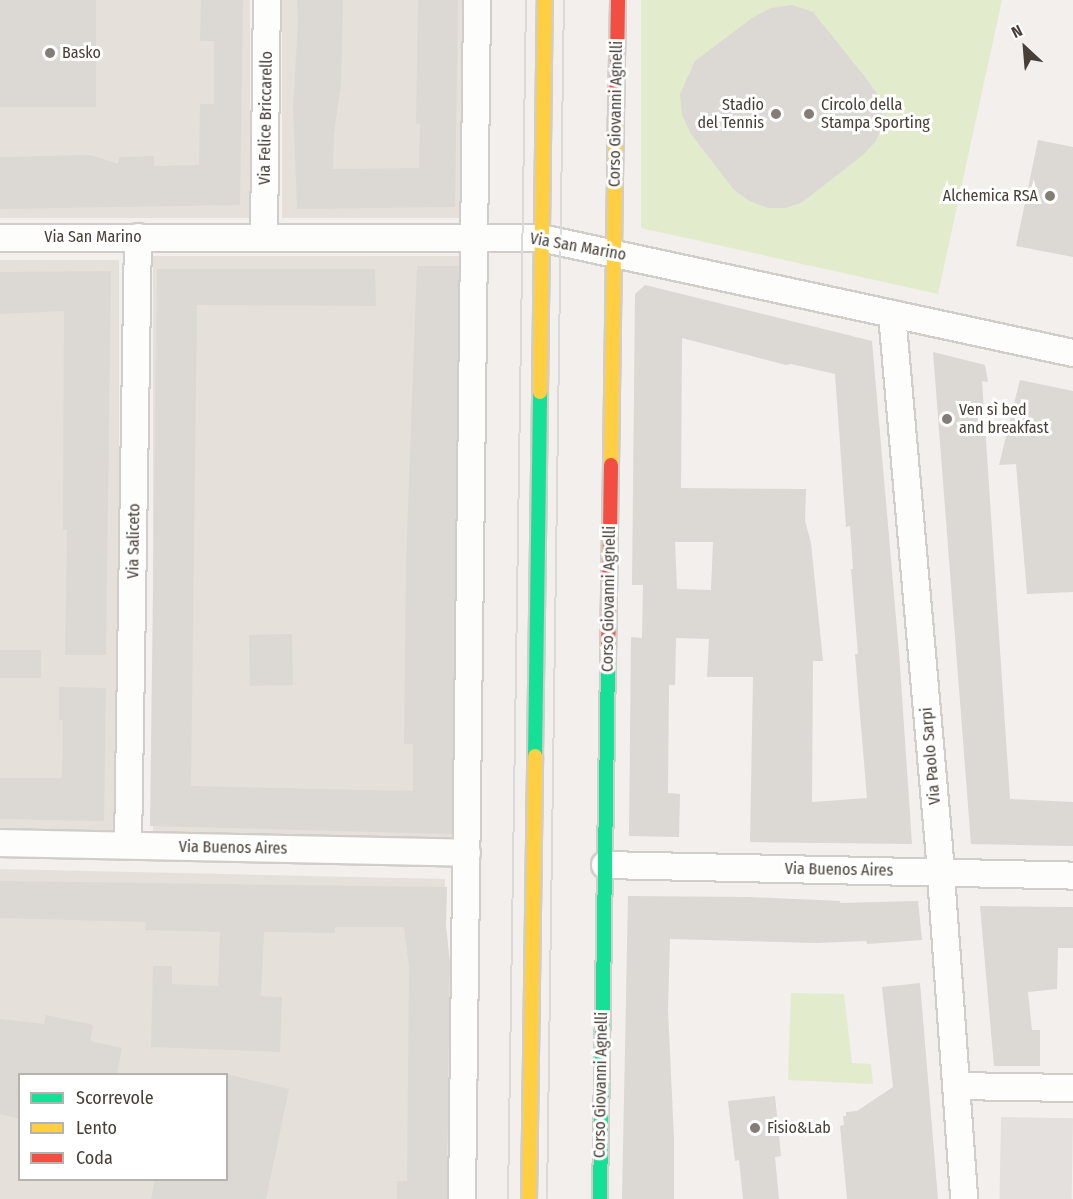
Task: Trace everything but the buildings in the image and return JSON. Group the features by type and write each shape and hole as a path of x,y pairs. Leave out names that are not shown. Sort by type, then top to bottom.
{"street":[{"name":"Via Felice Briccarello","path":"264,236 267,0"},
{"path":"462,1199 477,0"},
{"path":"529,1199 545,0"},
{"name":"Corso Giovanni Agnelli","path":"600,1199 618,0"},
{"name":"Via San Marino","path":"0,238 264,236 542,238 1073,353"},
{"name":"Via Saliceto","path":"128,845 138,237"},
{"name":"Via Paolo Sarpi","path":"892,314 940,872 964,1199"},
{"name":"Via Buenos Aires","path":"0,843 466,853"},
{"name":"Via Buenos Aires","path":"605,866 1073,876"},
{"path":"956,1086 1073,1088"}],"shaded area":[{"path":"0,0 250,0 250,218 0,218"},
{"path":"282,0 465,0 465,218 282,218"},
{"path":"153,256 459,256 459,841 153,841"},
{"path":"0,260 119,260 119,830 0,830"},
{"path":"0,869 445,879 442,1199 0,1199"},
{"path":"1001,1117 1073,1118 1072,1199 1000,1199"}],"green space":[{"name":"Circolo della Stampa Sporting","path":"641,0 1002,0 938,294 641,228"},
{"path":"791,993 844,994 852,1063 871,1064 873,1084 788,1080"}],"tram line":[{"path":"508,1199 526,0"},
{"path":"547,1199 564,0"}],"traffic: fast":[{"path":"535,756 540,392"},
{"path":"600,1199 608,657"}],"traffic: slow":[{"path":"540,392 545,0"},
{"path":"611,465 616,116"},
{"path":"529,1199 535,756"}],"traffic: jam":[{"path":"616,116 618,0"},
{"path":"608,657 611,465"}],"place":[{"name":"Basko","path":"50,53"},
{"name":"Stadio del Tennis","path":"776,114"},
{"name":"Circolo della Stampa Sporting","path":"809,114"},
{"name":"Alchemica RSA","path":"1050,196"},
{"name":"Ven sì bed and breakfast","path":"947,419"},
{"name":"Fisio&Lab","path":"755,1128"}]}
